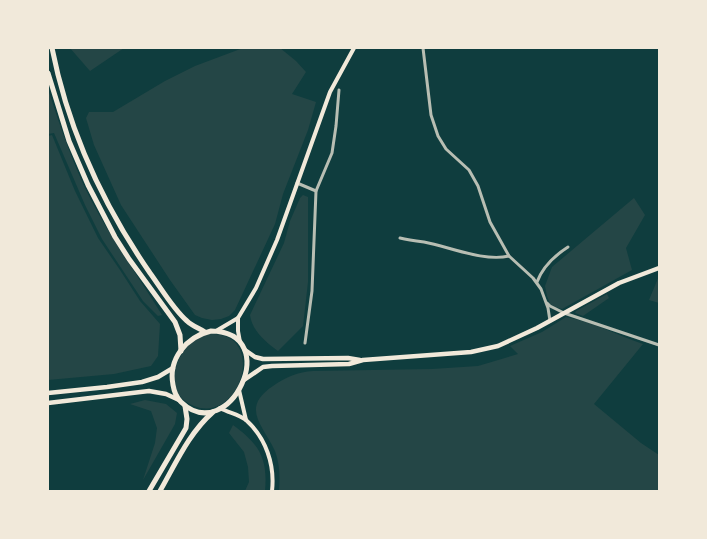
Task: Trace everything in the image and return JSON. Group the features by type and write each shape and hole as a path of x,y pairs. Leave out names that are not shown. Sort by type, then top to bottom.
{"highway":[{"path":"52,48 61,86 77,135 90,168 116,219 136,252 180,315 190,324 205,332"},
{"path":"48,73 69,140 88,185 112,231 129,259 175,322 180,335 181,351"},
{"path":"160,491 192,435 202,421 213,412 230,402 244,380 247,369 245,350 240,342 233,336 216,331 205,332 188,342 181,351 173,368 172,379 174,391 179,400 185,406 202,412 213,412"},
{"path":"149,491 186,428 187,419 185,406"}],"main road":[{"path":"216,331 238,318 256,288 276,240 330,92 354,48"},
{"path":"245,350 255,357 263,359 348,358 363,360 453,354 484,350 518,338 619,283 659,268"},
{"path":"238,318 240,342"},
{"path":"244,380 263,367 349,364 363,360"},
{"path":"48,393 107,388 142,382 158,377 173,368"},
{"path":"239,390 246,420"},
{"path":"48,403 149,391 166,394 179,400"},
{"path":"220,408 234,413 246,420 259,436 266,448 272,465 272,491"}],"street":[{"path":"423,48 431,115 435,129 446,149 473,175 490,222 509,256 537,282 546,302 550,321"},
{"path":"305,343 312,291 316,190 332,153 339,90"},
{"path":"297,183 316,190"},
{"path":"400,238 424,242 488,258 501,258 509,256"},
{"path":"537,282 542,270 550,260 568,246"},
{"path":"546,302 550,306 564,313 659,346"}],"shaded area":[{"path":"70,48 124,48 90,71"},
{"path":"243,48 280,48 296,61 306,72 292,94 316,102 308,130 283,194 275,224 235,310 229,316 212,320 195,315 170,280 121,205 94,145 86,118 89,112 113,112 165,81 195,66"},
{"path":"48,89 62,131 84,187 116,244 162,315 158,316 143,301 102,239 85,205 54,133 48,134"},
{"path":"52,135 75,191 98,238 140,301 160,324 158,356 151,366 114,374 48,380 48,136"},
{"path":"303,195 308,197 308,282 303,326 278,351 264,340 257,331 251,321 250,315 284,243 290,221 300,198"},
{"path":"634,198 645,215 626,248 632,270 562,309 550,304 545,286 552,267"},
{"path":"659,276 659,303 649,300"},
{"path":"607,294 609,298 583,316 575,313 576,311"},
{"path":"566,317 595,325 643,344 594,404 641,443 659,455 659,491 279,491 280,481 277,456 260,425 256,409 263,394 273,386 297,374 313,371 432,369 478,366 518,354 510,346 542,332"},
{"path":"208,334 227,337 238,346 243,360 242,376 235,391 225,402 211,408 194,406 184,400 178,393 175,383 177,364 182,354 196,339"},
{"path":"145,400 166,404 177,413 175,424 143,480 155,443 157,428 151,411 130,404"},
{"path":"233,425 249,439 260,453 265,469 265,491 245,491 249,482 248,467 244,452 229,433"}]}
